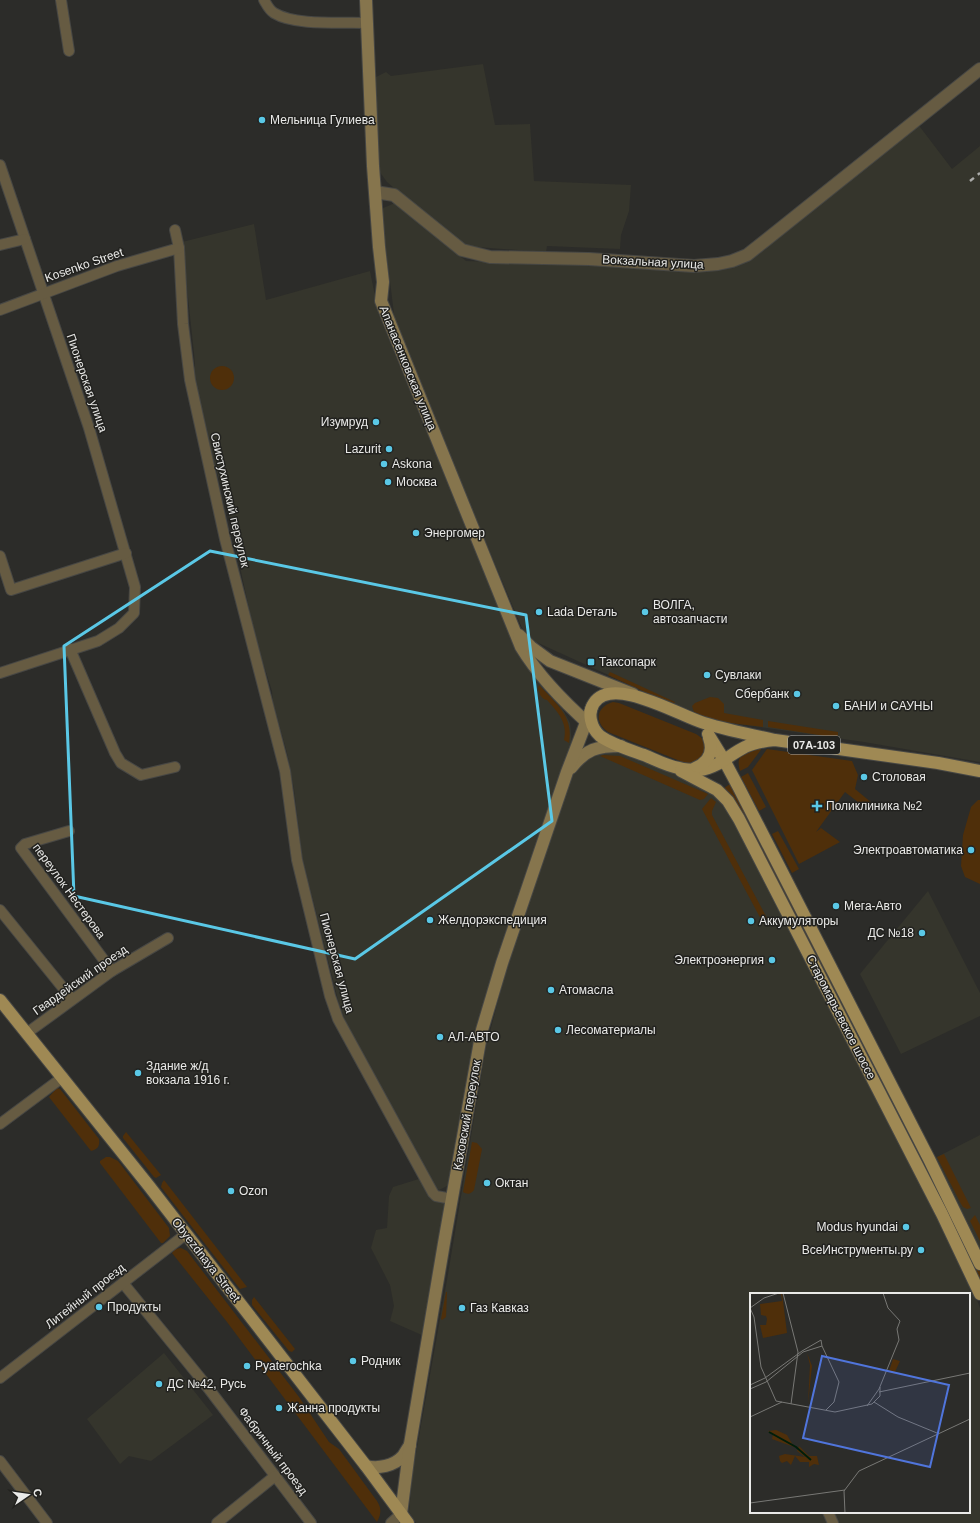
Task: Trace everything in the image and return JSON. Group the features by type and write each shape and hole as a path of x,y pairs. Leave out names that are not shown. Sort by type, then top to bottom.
{"main road":[{"name":"Апанасенковская улица","path":"366,0 375,192 383,282 381,301 513,626"},
{"path":"513,626 531,647 550,661 703,723 775,740"},
{"path":"513,626 521,647 528,659 564,701 600,735 610,742 671,766 693,769 707,768 724,760 745,747 758,742 775,740"},
{"path":"590,725 593,704 598,698 616,693 636,696"},
{"path":"564,701 573,719 576,748"},
{"name":"Старомарьевское шоссе","path":"682,715 701,726 708,734 734,778 925,1152 980,1264"},
{"name":"Каховский переулок","path":"404,1518 410,1444 482,1030 502,963 567,772 576,748 590,725"},
{"path":"693,769 706,761 709,756 711,743 708,734"},
{"name":"07А-103","path":"775,740 938,763 980,771"},
{"path":"567,772 577,760 592,749 622,746"},
{"path":"734,778 732,765 733,761 738,753 745,747"},
{"name":"Старомарьевское шоссе","path":"671,766 717,790 728,802 739,820 942,1214 976,1292"},
{"name":"Obyezdnaya Street","path":"0,1000 63,1077 186,1234 366,1466 404,1518"},
{"path":"366,1466 373,1468 388,1465 402,1457 410,1444"}],"street":[{"path":"61,0 69,51"},
{"path":"264,0 267,7 286,17 300,20 367,23"},
{"name":"Вокзальная улица","path":"375,192 394,195 462,250 490,257 589,259 694,266 718,264 732,261 747,254 766,240 980,69"},
{"name":"Пионерская улица","path":"0,165 89,428 135,586 134,613 119,628 98,641 70,649"},
{"name":"Свистухинский переулок","path":"175,230 179,248 183,324 190,380 225,539 285,771"},
{"path":"0,245 25,239"},
{"name":"Kosenko Street","path":"0,310 117,266 179,248"},
{"path":"0,556 11,590 126,553"},
{"path":"0,673 70,649 115,753 121,763 141,775 175,767"},
{"name":"Пионерская улица","path":"285,771 298,860 330,996 338,1019 433,1193 436,1196 452,1200"},
{"name":"переулок Нестерова","path":"69,831 25,844 21,848 112,970"},
{"path":"0,910 72,1000"},
{"name":"Гвардейский проезд","path":"27,1033 112,970 168,938"},
{"path":"0,1124 63,1077"},
{"name":"Литейный проезд","path":"0,1378 186,1234"},
{"name":"Фабричный проезд","path":"123,1283 202,1380 311,1523"},
{"path":"0,1461 4,1473 47,1523"},
{"path":"217,1523 275,1476"},
{"path":"828,1513 833,1523"},
{"path":"391,1523 404,1518"}],"highlighted area":[{"path":"210,551 526,615 552,821 355,959 74,896 64,646"}],"shaded area":[{"path":"483,64 495,125 530,124 534,181 631,185 629,211 621,235 620,249 547,246 546,252 463,246 387,182 379,171 376,77 386,72 391,76"},
{"path":"917,123 952,169 980,146 980,762 864,742 705,719 536,642 522,628 396,330 381,209 395,203 466,261 710,269 726,268"},
{"path":"254,224 266,300 370,271 378,311 386,332 516,649 562,708 570,723 572,745 499,954 476,1028 449,1183 447,1186 439,1190 434,1187 340,1008 302,856 294,789 287,753 273,702 272,691 256,641 226,502 211,452 193,370 195,366 194,353 182,242"},
{"path":"222,366 231,369 234,378 231,387 222,390 213,387 210,378 213,369"},
{"path":"610,672 675,702 673,705 608,675"},
{"path":"539,685 562,711 566,718 569,725 569,743 564,740 565,728 561,718 551,704 541,696 538,688"},
{"path":"710,697 718,698 724,704 724,713 763,720 763,727 714,721 694,712 692,706 695,703"},
{"path":"613,702 619,703 696,734 705,742 706,745 702,759 691,764 685,763 608,732 600,724 599,715 603,707"},
{"path":"768,721 838,732 838,738 768,727"},
{"path":"763,747 748,767 740,771 739,760 741,756 748,751"},
{"path":"767,749 852,761 858,775 855,789 872,803 867,809 845,792 816,832 821,828 840,842 799,864 752,770"},
{"path":"622,751 670,771 715,794 723,801 901,1143 980,1308 980,1523 416,1523 409,1512 413,1470 486,1047 510,955 572,774 593,753"},
{"path":"600,756 620,756 708,794 704,799 700,800"},
{"path":"748,773 766,807 759,811 741,777"},
{"path":"730,784 895,1100 964,1237 980,1271 980,1284 731,796 724,788"},
{"path":"711,798 716,802 712,815 768,920 763,923 702,809"},
{"name":"Электроавтоматика","path":"978,800 980,800 980,884 965,877 961,866 963,835 971,807"},
{"path":"778,831 799,869 792,873 772,834"},
{"name":"ДС №18","path":"928,891 980,993 980,1016 901,1054 860,974"},
{"path":"57,1088 60,1089 99,1139 99,1145 95,1149 91,1151 49,1097"},
{"path":"126,1132 161,1175 156,1178 154,1177 123,1138"},
{"path":"980,1135 980,1252 933,1159"},
{"path":"472,1142 477,1143 482,1149 474,1190 467,1194 463,1192"},
{"path":"944,1154 971,1208 967,1209 961,1204 937,1157"},
{"path":"106,1157 110,1157 118,1161 169,1228 170,1236 163,1243 161,1243 100,1163 100,1161"},
{"path":"422,1178 448,1200 424,1336 390,1321 394,1306 390,1285 371,1248 376,1230 387,1228 389,1196 393,1187"},
{"path":"164,1180 247,1287 240,1289 161,1187"},
{"path":"975,1215 980,1225 980,1241 970,1221"},
{"path":"181,1248 187,1251 299,1397 329,1442 339,1449 377,1501 380,1507 380,1512 377,1522 227,1322 172,1253 175,1249"},
{"path":"446,1292 446,1317 442,1320 441,1319"},
{"path":"254,1297 295,1349 292,1352 289,1351 252,1305 252,1300"},
{"name":"ДС №42, Русь","path":"164,1353 213,1415 151,1461 129,1456 120,1464 87,1419"}],"railway":[{"path":"970,181 980,173"}],"place":[{"name":"Мельница Гулиева","path":"262,120"},
{"name":"Изумруд","path":"376,422"},
{"name":"Lazurit","path":"389,449"},
{"name":"Askona","path":"384,464"},
{"name":"Москва","path":"388,482"},
{"name":"Энергомер","path":"416,533"},
{"name":"Lada Dеталь","path":"539,612"},
{"name":"ВОЛГА, автозапчасти","path":"645,612"},
{"name":"Таксопарк","path":"591,662"},
{"name":"Сувлаки","path":"707,675"},
{"name":"Сбербанк","path":"797,694"},
{"name":"БАНИ и САУНЫ","path":"836,706"},
{"name":"Столовая","path":"864,777"},
{"name":"Поликлиника №2","path":"817,806"},
{"name":"Электроавтоматика","path":"971,850"},
{"name":"Мега-Авто","path":"836,906"},
{"name":"Желдорэкспедиция","path":"430,920"},
{"name":"Аккумуляторы","path":"751,921"},
{"name":"ДС №18","path":"922,933"},
{"name":"Электроэнергия","path":"772,960"},
{"name":"Атомасла","path":"551,990"},
{"name":"Лесоматериалы","path":"558,1030"},
{"name":"АЛ-АВТО","path":"440,1037"},
{"name":"Здание ж/д вокзала 1916 г.","path":"138,1073"},
{"name":"Октан","path":"487,1183"},
{"name":"Ozon","path":"231,1191"},
{"name":"Modus hyundai","path":"906,1227"},
{"name":"ВсеИнструменты.ру","path":"921,1250"},
{"name":"Продукты","path":"99,1307"},
{"name":"Газ Кавказ","path":"462,1308"},
{"name":"Родник","path":"353,1361"},
{"name":"Pyaterochka","path":"247,1366"},
{"name":"ДС №42, Русь","path":"159,1384"},
{"name":"Жанна продукты","path":"279,1408"}]}
